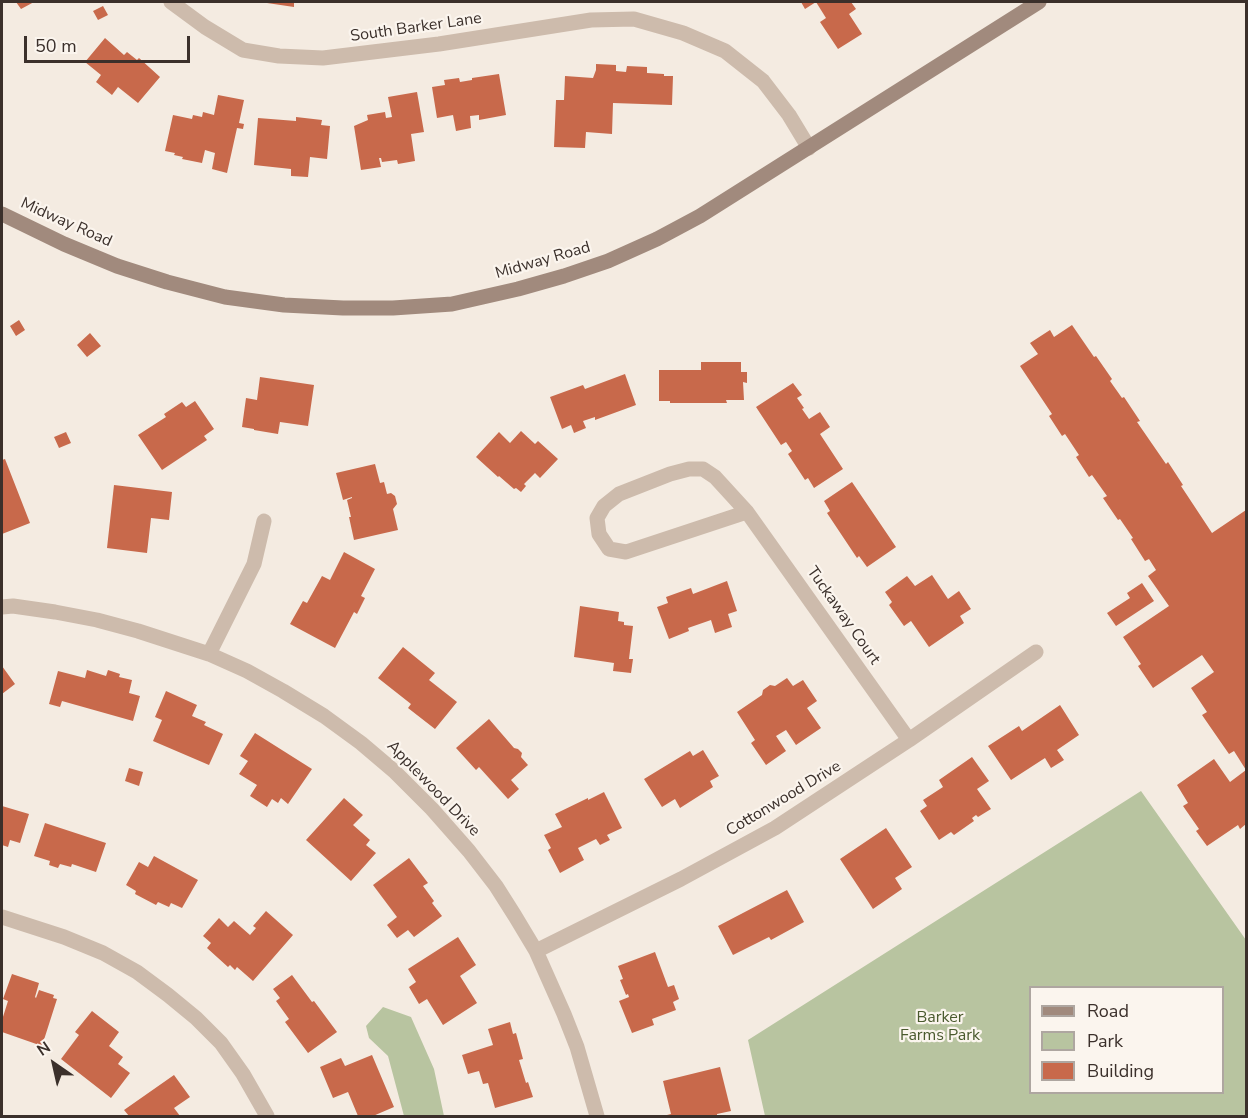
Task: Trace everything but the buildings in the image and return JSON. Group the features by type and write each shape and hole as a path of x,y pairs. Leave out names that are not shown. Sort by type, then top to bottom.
{"main road":[{"name":"Midway Road","path":"2,214 117,266 225,297 284,305 343,308 393,308 452,304 564,276 608,261 657,239 700,216 1039,2"}],"street":[{"name":"South Barker Lane","path":"171,2 205,27 243,50 279,56 323,58 438,44 591,20 634,19 683,33 725,51 763,81 789,115 809,148"},
{"name":"Tuckaway Court","path":"747,512 626,552 609,549 600,534 597,518 604,506 619,494 670,474 689,469 703,469 715,477 747,512 909,740"},
{"path":"209,654 254,564 264,521"},
{"name":"Applewood Drive","path":"2,607 13,606 97,620 209,654 247,671 324,716 394,771 469,850 496,886 536,951 577,1047 597,1116"},
{"name":"Cottonwood Drive","path":"536,951 671,884 776,828 1036,652"},
{"path":"2,917 64,937 103,953 137,972 168,995 221,1043 243,1074 267,1116"}],"green space":[{"name":"Barker Farms Park","path":"1141,791 1246,940 1246,1116 765,1116 748,1040"},
{"path":"383,1007 411,1017 434,1069 444,1116 404,1116 388,1056 369,1038 366,1026"}]}
